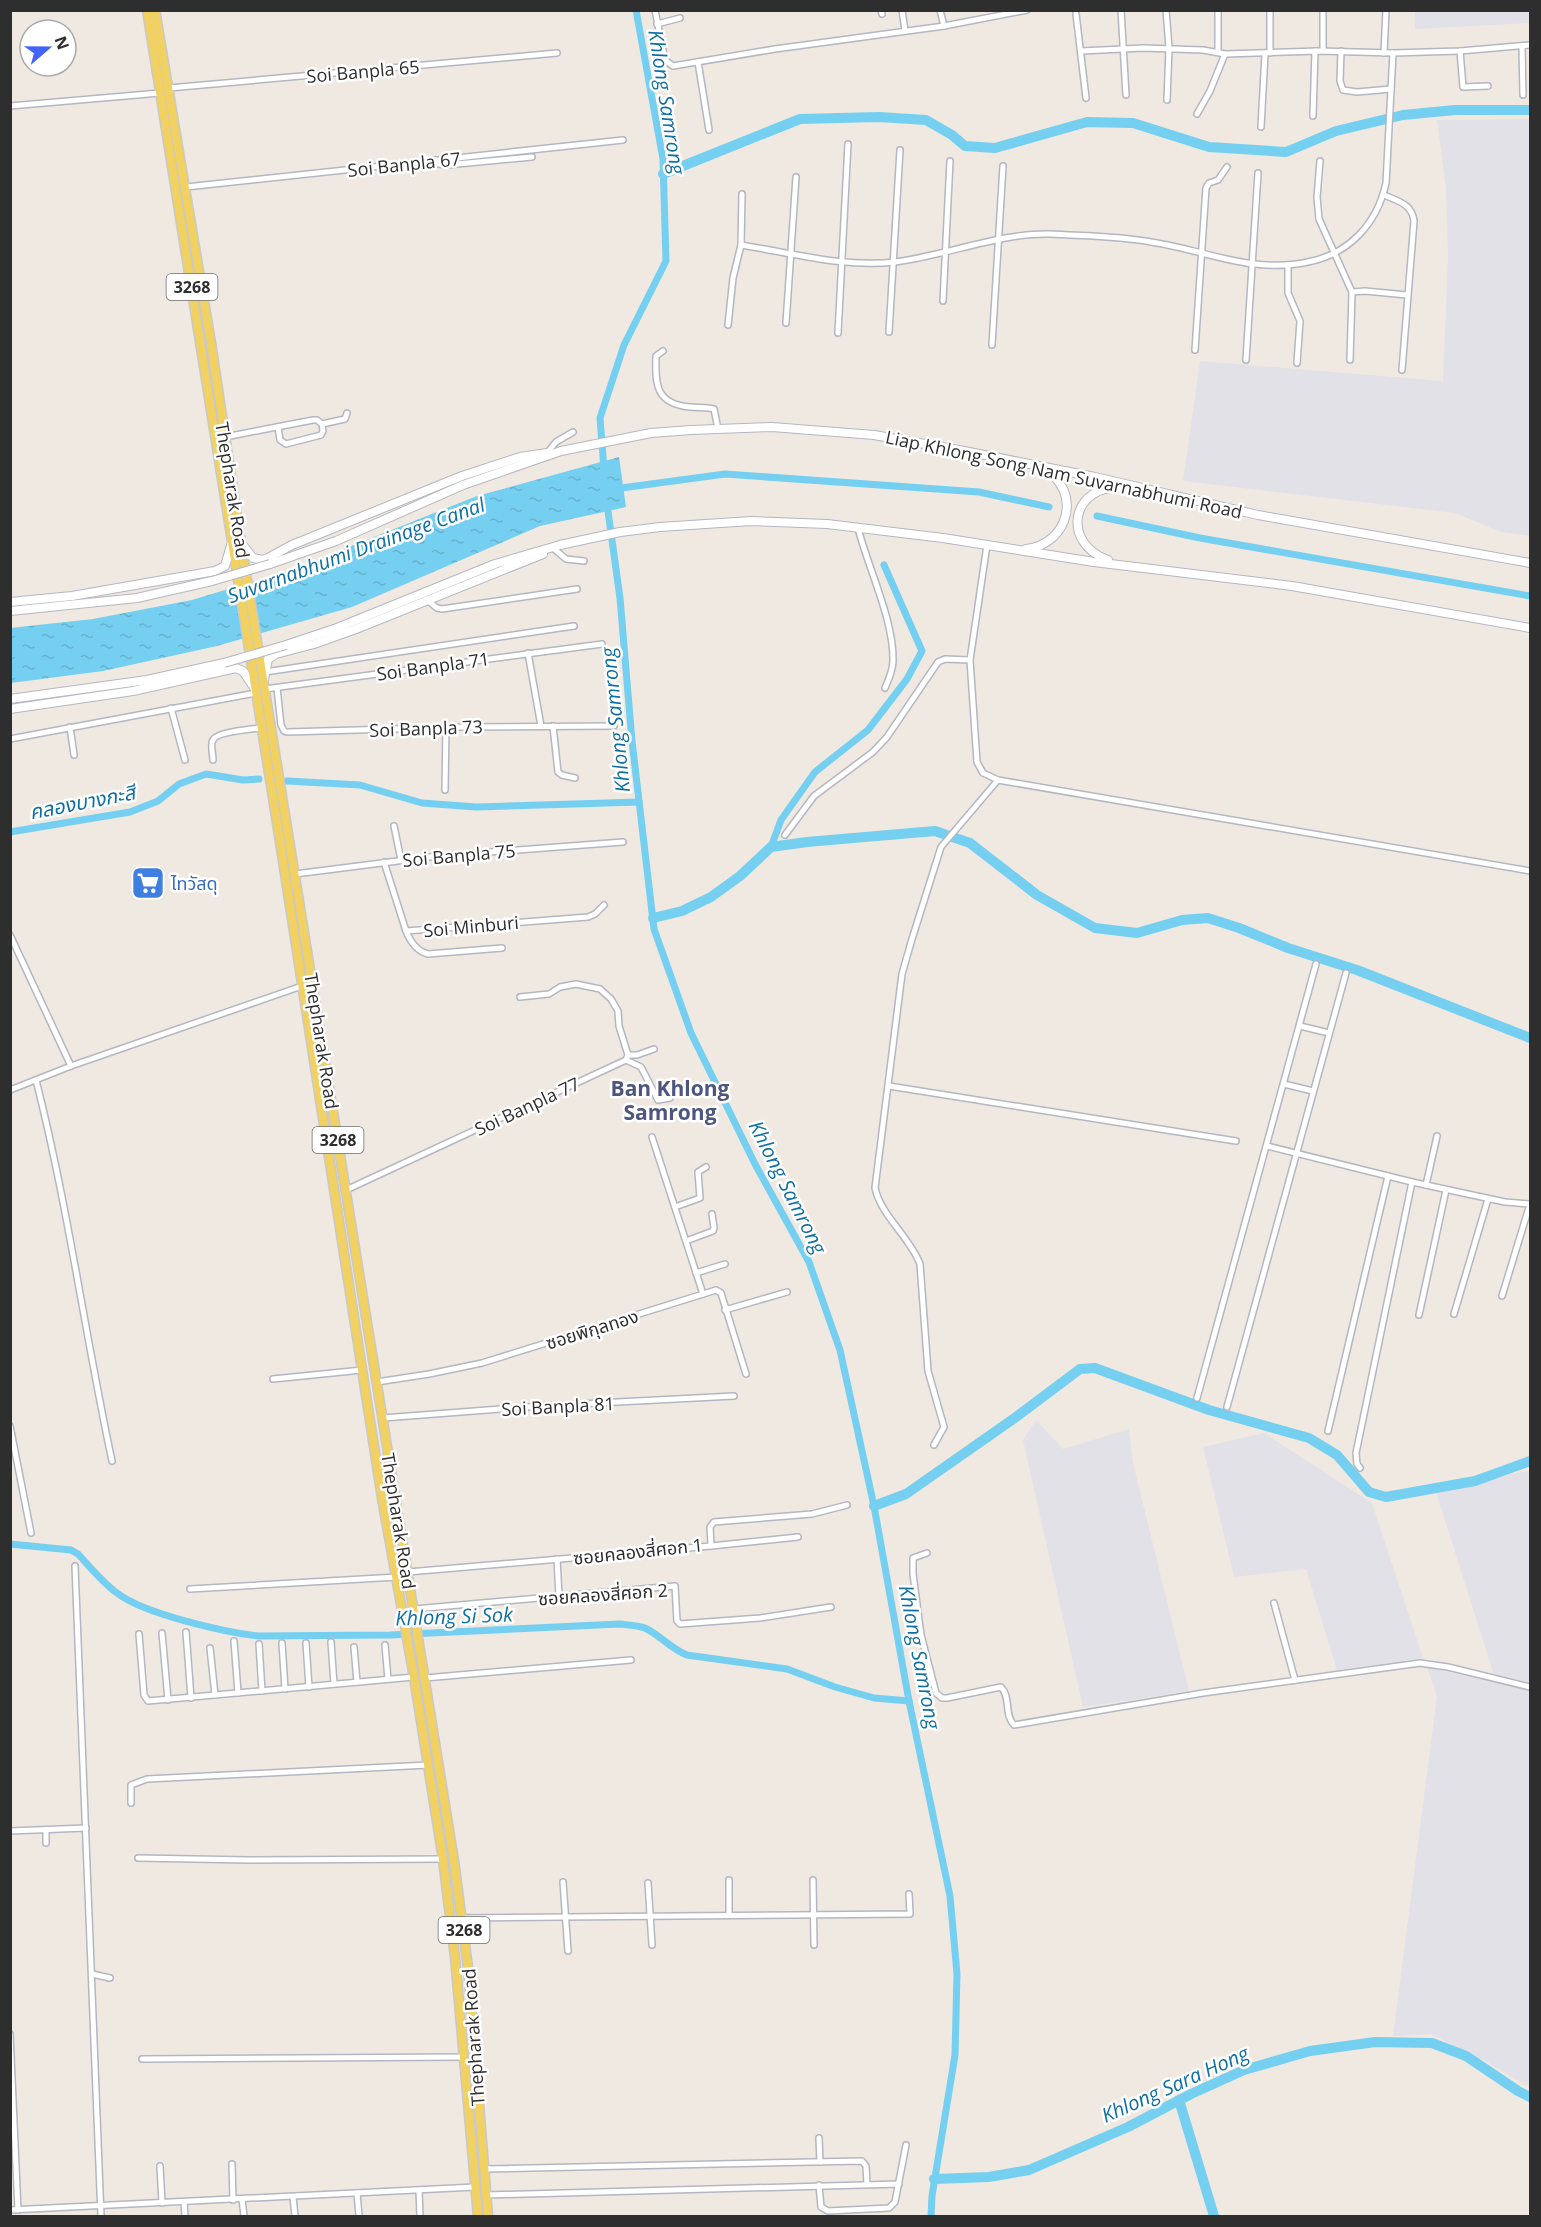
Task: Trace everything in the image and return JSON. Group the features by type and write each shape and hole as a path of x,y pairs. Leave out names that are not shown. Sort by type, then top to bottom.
{"main road":[{"name":"Thepharak Road","path":"147,10 362,1370 443,1859 465,2057 478,2217"},
{"name":"Thepharak Road","path":"155,10 186,187 462,1918 472,2011 488,2217"},
{"name":"Liap Khlong Song Nam Suvarnabhumi Road","path":"10,611 137,598 212,581 336,541 463,485 559,452 651,433 772,427 874,435 1029,463 1258,515 1530,563"},
{"path":"241,543 252,558 263,560 292,545 462,476 520,457 559,452"},
{"path":"1014,551 1047,543 1059,531 1066,514 1067,502 1057,480 1052,474 1029,463"},
{"path":"1120,565 1096,556 1084,543 1077,525 1086,499 1094,492 1110,487 1162,493"},
{"path":"10,699 147,680 224,663 338,628 495,564 560,545 620,532 660,527 782,521 858,528 987,545 1014,551 1292,586 1530,628"},
{"path":"10,602 72,596 215,571 225,566 231,545"},
{"path":"264,686 268,659 276,654 324,640 560,545"},
{"path":"10,708 133,691 236,668 243,671 255,691"},
{"path":"342,1244 354,1241"}],"street":[{"path":"655,10 663,51 668,64 673,66 944,26 1027,10"},
{"path":"902,10 905,31"},
{"path":"940,10 944,26"},
{"path":"1121,10 1126,95"},
{"path":"1166,10 1167,100"},
{"path":"1218,10 1218,52"},
{"path":"1260,127 1270,10"},
{"path":"1323,10 1323,51"},
{"path":"1384,52 1386,10"},
{"path":"1076,14 1086,98"},
{"path":"657,24 681,18"},
{"path":"1081,51 1168,48 1225,54 1315,51 1394,53 1460,51 1530,45"},
{"path":"1522,46 1524,94"},
{"path":"1313,116 1315,51"},
{"path":"1341,51 1340,81 1343,90 1357,92 1392,89"},
{"path":"1460,51 1463,87 1488,86"},
{"name":"Soi Banpla 65","path":"170,88 557,53"},
{"path":"741,245 865,264 946,253 1033,234 1050,234 1149,241 1252,264 1307,263 1334,255 1352,242 1367,227 1384,195 1394,53"},
{"path":"1197,114 1210,91 1225,54"},
{"path":"698,62 709,130"},
{"path":"10,106 160,93"},
{"name":"Soi Banpla 67","path":"186,187 623,140"},
{"path":"838,333 848,144"},
{"path":"889,332 900,150"},
{"path":"435,160 438,164 447,165 532,157"},
{"path":"943,301 950,161"},
{"path":"1320,161 1317,207 1319,219 1352,292 1350,360"},
{"path":"992,345 1003,166"},
{"path":"1195,350 1206,188 1209,183 1218,180 1227,167"},
{"path":"1246,360 1258,173"},
{"path":"786,323 796,177"},
{"path":"728,325 733,278 741,245 742,194"},
{"path":"1384,195 1408,206 1413,215 1402,370"},
{"path":"1288,265 1288,293 1300,321 1297,363"},
{"path":"1352,292 1407,295"},
{"path":"663,351 657,354 656,365 660,394 687,407 714,409 718,429"},
{"path":"322,424 345,419 347,413"},
{"path":"225,437 313,420 322,424 323,431 321,435 286,444 280,440 278,428"},
{"path":"547,453 556,442 573,432"},
{"path":"858,528 885,613 892,650 892,669 885,688"},
{"path":"560,545 567,559 584,561"},
{"path":"987,545 970,660 977,762 983,773 998,780 1530,871"},
{"path":"427,600 442,609 577,589"},
{"path":"265,672 574,626"},
{"name":"Soi Banpla 71","path":"264,686 276,688 602,644"},
{"path":"528,653 541,726"},
{"path":"785,835 814,796 864,759 887,737 938,662 945,659 970,660"},
{"name":"Soi Banpla 73","path":"276,688 281,725 287,732 446,727 614,726"},
{"path":"10,739 255,691"},
{"path":"171,708 185,760"},
{"path":"553,726 558,772 575,778"},
{"path":"70,727 74,755"},
{"path":"446,727 446,790"},
{"path":"213,760 214,737 261,728"},
{"path":"934,1445 944,1427 927,1365 920,1264 914,1250 879,1200 875,1188 902,974 941,847 998,780"},
{"path":"394,826 401,860"},
{"name":"Soi Banpla 75","path":"295,874 401,860 623,842"},
{"name":"Soi Minburi","path":"384,862 406,931 588,917 595,914 603,905"},
{"path":"406,931 422,953 502,948"},
{"path":"10,935 71,1066"},
{"path":"1197,1398 1268,1146 1316,964"},
{"path":"1227,1407 1346,973"},
{"path":"520,997 552,993 560,987 576,984 600,990 611,999 618,1011 619,1026 627,1057 641,1067 658,1100 670,1098"},
{"path":"10,1090 71,1066 302,986"},
{"path":"1300,1026 1329,1033"},
{"name":"Soi Banpla 77","path":"346,1190 627,1057 654,1049"},
{"path":"36,1080 55,1163 94,1378 112,1461"},
{"path":"1284,1084 1313,1091"},
{"path":"889,1086 1236,1141"},
{"path":"1426,1185 1437,1136"},
{"path":"652,1137 703,1294 719,1291 746,1374"},
{"path":"1268,1146 1446,1190 1530,1204 1502,1296"},
{"path":"675,1207 700,1198 698,1172 706,1167"},
{"path":"1328,1431 1388,1176"},
{"path":"1360,1468 1356,1453 1412,1182"},
{"path":"1419,1315 1446,1190"},
{"path":"1454,1314 1488,1198"},
{"path":"686,1241 713,1231 712,1214"},
{"path":"696,1274 725,1264"},
{"path":"725,1310 787,1292"},
{"name":"ซอยพิกุลทอง","path":"377,1382 482,1363 703,1294"},
{"path":"273,1379 362,1370"},
{"name":"Soi Banpla 81","path":"383,1418 540,1406 734,1396"},
{"path":"10,1426 31,1533"},
{"name":"ซอยคลองสี่ศอก 1","path":"408,1572 711,1546 710,1527 714,1522 812,1514 847,1505"},
{"path":"711,1546 798,1538"},
{"path":"927,1553 913,1558 913,1574 921,1635 936,1693 942,1698 947,1698 1001,1687 1004,1690 1010,1719 1014,1725 1151,1701 1420,1663 1448,1667 1530,1687"},
{"path":"557,1559 560,1596"},
{"path":"75,1566 101,2217"},
{"path":"190,1589 397,1577"},
{"name":"ซอยคลองสี่ศอก 2","path":"414,1609 675,1586 677,1621 680,1624 760,1618 831,1606"},
{"path":"1274,1603 1295,1680"},
{"path":"162,1632 168,1700"},
{"path":"186,1632 190,1698"},
{"path":"139,1634 145,1699 148,1701 414,1677"},
{"path":"234,1641 238,1693"},
{"path":"331,1642 334,1684"},
{"path":"282,1643 285,1689"},
{"path":"306,1643 309,1687"},
{"path":"259,1644 262,1691"},
{"path":"385,1645 388,1679"},
{"path":"354,1647 357,1682"},
{"path":"210,1648 215,1695"},
{"path":"425,1678 631,1660"},
{"path":"131,1803 131,1785 147,1779 428,1765"},
{"path":"10,1832 86,1828"},
{"path":"46,1830 46,1843"},
{"path":"138,1858 443,1859"},
{"path":"729,1880 729,1915"},
{"path":"813,1880 814,1945"},
{"path":"563,1882 568,1951"},
{"path":"648,1883 652,1945"},
{"path":"462,1918 910,1914 909,1894"},
{"path":"92,1974 110,1978"},
{"path":"10,2034 18,2210"},
{"path":"142,2059 465,2057"},
{"path":"819,2138 820,2162"},
{"path":"819,2185 821,2207 828,2211 889,2208 895,2202 906,2145"},
{"path":"484,2169 862,2161 866,2166 867,2184"},
{"path":"232,2164 233,2200"},
{"path":"160,2166 162,2204"},
{"path":"486,2195 899,2184"},
{"path":"10,2210 476,2187"},
{"path":"419,2190 420,2217"},
{"path":"357,2193 359,2217"},
{"path":"293,2197 295,2217"},
{"path":"243,2199 244,2217"},
{"path":"184,2202 185,2217"}],"shaded area":[{"path":"1415,11 1530,11 1530,23 1415,29"},
{"path":"1530,119 1530,536 1501,532 1455,513 1183,481 1200,361 1443,381 1448,257 1446,188 1437,120"},
{"path":"1036,1420 1063,1449 1129,1429 1133,1463 1189,1691 1083,1707 1023,1440"},
{"path":"1264,1433 1372,1503 1423,1658 1337,1670 1306,1569 1234,1577 1203,1447"},
{"path":"1530,1471 1530,1683 1494,1675 1436,1492 1458,1490"},
{"path":"1427,1667 1530,1691 1530,2088 1489,2063 1431,2034 1393,2036 1437,1696"}],"water":[{"name":"Suvarnabhumi Drainage Canal","path":"619,457 626,507 540,526 352,607 217,646 103,671 11,683 10,628 93,619 192,600 291,570 477,496"}],"waterway":[{"name":"Khlong Samrong","path":"604,469 600,418 624,345 666,261 663,159 636,10"},
{"path":"663,174 800,119 879,117 926,120 952,135 965,146 995,148 1087,122 1133,123 1209,147 1286,152 1336,131 1403,115 1455,110 1530,110"},
{"path":"614,489 725,474 979,492 1049,507"},
{"name":"Khlong Samrong","path":"607,504 620,598 632,741 654,929 691,1033 755,1164 809,1262 840,1350 874,1506 909,1701 950,1896 957,1974 955,2055 932,2196 931,2216"},
{"path":"1097,516 1200,538 1530,596"},
{"path":"771,847 781,820 815,772 868,730 907,679 922,651 884,565"},
{"name":"คลองบางกะสี","path":"10,832 130,812 158,801 179,784 206,774 243,780 259,779"},
{"path":"287,781 360,785 422,803 476,807 639,802"},
{"path":"653,918 682,911 711,897 740,876 771,847 935,831 970,843 1037,895 1095,928 1137,933 1182,920 1208,918 1288,948 1357,970 1530,1038"},
{"path":"874,1506 906,1494 1080,1369 1095,1368 1209,1410 1309,1438 1337,1455 1369,1492 1386,1497 1475,1481 1530,1461"},
{"name":"Khlong Si Sok","path":"10,1544 71,1550 78,1554 112,1589 129,1601 185,1621 243,1634 258,1636 390,1635 620,1624 645,1628 687,1655 787,1669 835,1687 874,1698 909,1701"},
{"name":"Khlong Sara Hong","path":"934,2179 989,2177 1029,2170 1128,2127 1191,2094 1244,2070 1310,2051 1375,2042 1432,2043 1466,2056 1530,2097"},
{"path":"1179,2100 1214,2216"}],"place":[{"name":"ไทวัสดุ","path":"148,883"}],"district":[{"name":"Ban Khlong Samrong","path":"670,1100"}]}
